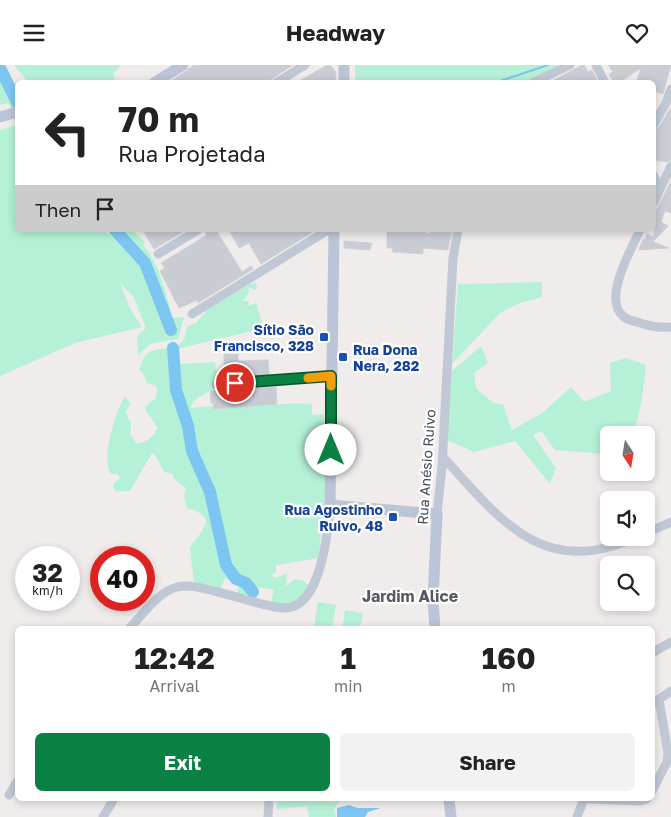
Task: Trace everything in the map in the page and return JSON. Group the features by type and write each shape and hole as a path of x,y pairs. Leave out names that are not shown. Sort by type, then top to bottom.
{"street":[{"path":"159,80 183,65"},
{"path":"281,80 305,65"},
{"path":"344,65 344,80"},
{"path":"538,80 570,65"},
{"path":"596,65 604,80"},
{"path":"656,120 666,103 671,89"},
{"path":"656,198 671,165"},
{"path":"656,181 660,190"},
{"path":"158,254 195,232"},
{"path":"192,314 325,232"},
{"path":"132,626 165,593 185,586 284,608 302,603 307,597 322,563 328,534 334,232"},
{"name":"Rua Anésio Ruivo","path":"435,626 433,600 437,514 443,457 453,258 458,232"},
{"path":"639,232 621,269 616,304 622,316 628,319 655,327 671,327"},
{"path":"216,385 331,376"},
{"path":"443,457 492,509 526,537 560,551 580,553 615,546"},
{"path":"330,505 437,514"},
{"path":"655,529 671,522"},
{"path":"655,651 671,642"},
{"path":"655,785 668,753 656,701 671,691"},
{"path":"9,795 15,785"},
{"path":"103,817 113,801"},
{"path":"268,817 269,801"},
{"path":"449,801 451,817"},
{"path":"577,817 583,801"}],"green space":[{"path":"0,65 6,88 13,95 12,101 15,103 15,112 12,111 9,103 0,105"},
{"path":"14,65 121,65 113,74 114,80 26,80"},
{"path":"355,65 563,65 528,80 355,80"},
{"path":"15,126 15,232 105,232 117,239 144,270 166,325 170,328 169,314 154,274 143,256 123,232 134,232 145,242 143,245 158,269 172,318 184,317 178,339 150,344 138,355 137,336 146,328 133,296 120,283 130,309 142,327 75,343 0,376 0,130"},
{"path":"542,282 542,297 517,304 500,313 452,364 458,284"},
{"path":"256,283 257,288 255,290 249,287 248,294 243,301 248,301 249,306 256,303 264,328 177,349 179,364 215,362 217,376 214,387 195,400 191,408 213,406 214,409 297,403 312,404 312,415 324,414 326,487 322,527 325,530 321,533 319,558 276,565 276,572 272,575 274,578 287,574 286,586 295,579 304,581 309,586 306,594 293,605 276,604 271,601 274,590 251,586 246,596 237,593 240,584 225,578 220,589 194,584 190,548 206,522 205,517 201,514 187,508 184,496 186,488 174,479 173,474 164,472 156,456 152,453 130,491 116,491 113,488 114,483 120,478 117,474 111,474 108,467 110,435 117,413 125,397 131,403 126,411 131,423 130,434 137,444 149,439 158,428 145,410 146,406 156,398 157,389 155,385 147,383 143,373 139,370 146,355 155,350 177,348 185,337 187,326 196,323 208,309 250,284"},
{"path":"481,346 488,363 474,373 476,388 492,402 503,405 512,430 541,414 571,387 584,402 611,391 610,363 626,358 646,365 639,413 635,426 600,426 600,454 555,450 541,431 533,435 556,468 550,484 515,441 474,452 447,440 451,372"},
{"path":"318,602 336,605 332,626 314,626"},
{"path":"345,610 363,613 361,626 342,626"},
{"path":"276,801 340,801 334,809 336,817 309,817 307,806 277,809"}],"water":[{"path":"349,805 358,808 381,808 368,812 365,817 337,817 337,808"}],"building":[{"path":"194,65 293,65 271,80 173,80"},
{"path":"327,65 331,66 336,72 335,80 301,80"},
{"path":"584,65 588,72 592,70 597,80 554,80"},
{"path":"608,65 671,65 663,94 656,92 656,80 637,80 641,68 623,80 613,80 609,74 613,72"},
{"path":"671,107 671,160 667,162 656,160 656,129"},
{"path":"671,181 671,213 665,211 661,222 668,226 653,242 669,248 639,250 647,234 654,237 654,232 656,232 656,211"},
{"path":"144,232 183,232 154,249"},
{"path":"205,232 217,232 242,272 251,266 253,269 198,303 197,300 179,308 160,271 165,268 161,263 207,235"},
{"path":"230,232 313,232 261,264 249,243 239,248"},
{"path":"387,232 424,232 430,234 430,232 452,232 448,250 423,248 423,254 392,252 393,248 387,248"},
{"path":"344,241 372,243 370,250 344,248"},
{"path":"224,354 238,354 238,361 268,360 269,375 224,378"},
{"path":"276,387 277,404 214,409 213,403 211,403 210,391"}],"waterway":[{"path":"503,80 548,65"},
{"path":"0,68 15,98"},
{"path":"117,232 145,263 171,330"},
{"path":"173,348 176,390 188,426 192,451 210,492 226,565 236,579 246,583 253,592"}],"slow traffic":[{"path":"308,378 331,376 331,386"}],"place":[{"name":"Sítio São Francisco, 328","path":"324,337"},
{"name":"Rua Dona Nera, 282","path":"343,357"},
{"name":"Rua Agostinho Ruivo, 48","path":"393,517"}],"district":[{"name":"Jardim Alice","path":"410,596"}],"route":[{"path":"235,383 331,376 331,450"}]}
